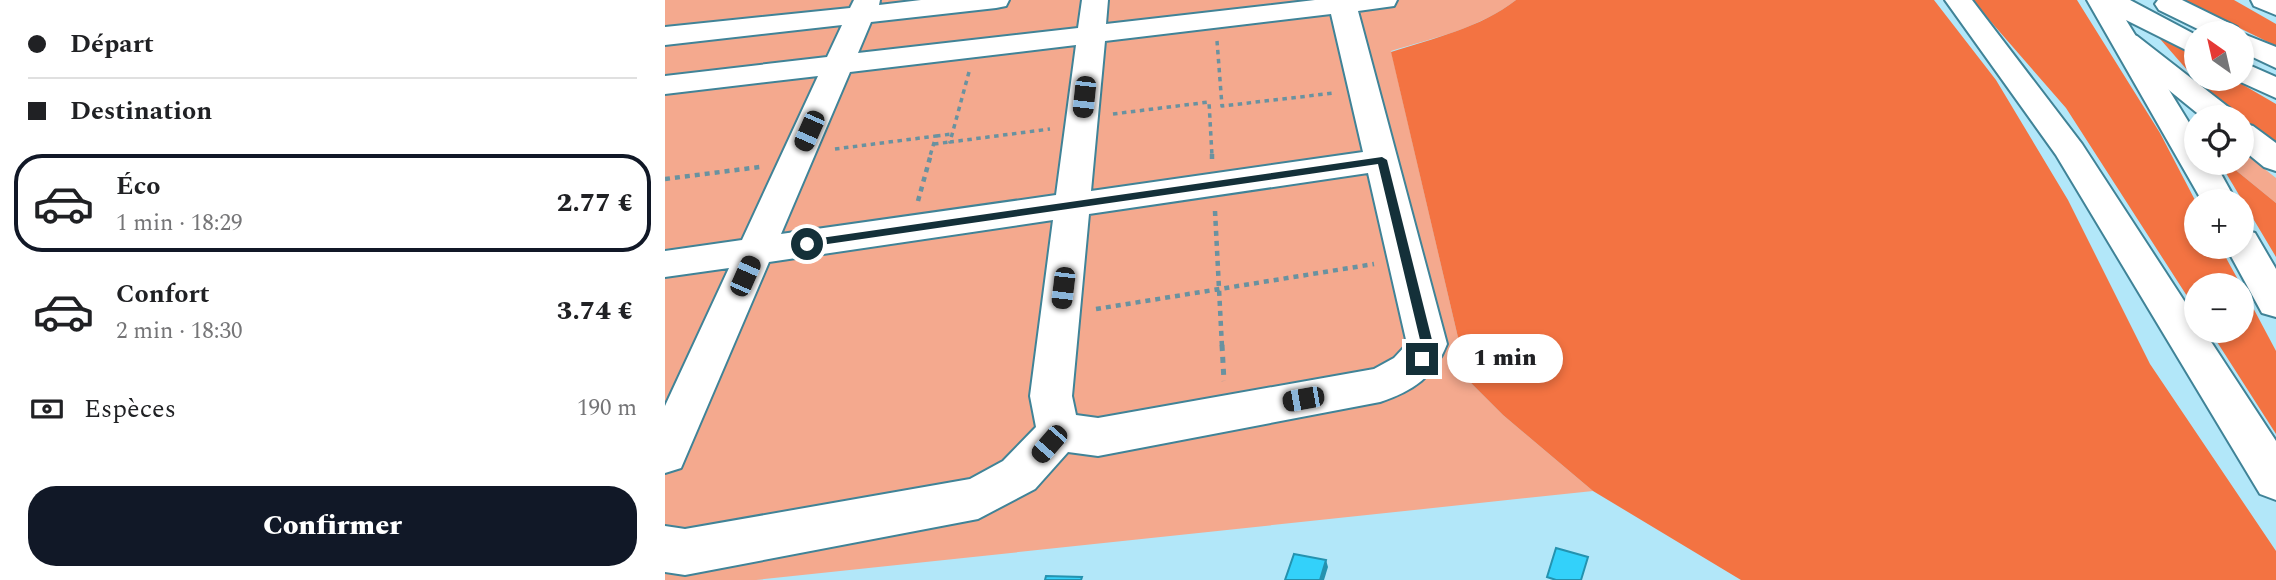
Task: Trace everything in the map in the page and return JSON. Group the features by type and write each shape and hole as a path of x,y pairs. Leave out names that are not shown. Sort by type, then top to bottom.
{"main road":[{"path":"668,88 725,0"},
{"path":"665,36 864,7 996,0"},
{"path":"668,88 976,47 1093,17 1216,20 1384,0"},
{"path":"1958,0 2070,151 2276,480"},
{"path":"2160,0 2203,21"},
{"path":"2264,0 2276,7"},
{"path":"1093,17 1051,396 1053,419 1060,431 1072,436 1097,437 1380,385 1398,377 1422,359 1427,344 1342,3"},
{"path":"2107,5 2184,140"},
{"path":"2107,5 2184,40"},
{"path":"665,454 864,7"},
{"path":"2127,42 2206,105"},
{"path":"2254,47 2276,59"},
{"path":"2254,77 2276,89"},
{"path":"2254,143 2276,160"},
{"path":"665,264 1382,160"},
{"path":"2251,259 2276,303"},
{"path":"665,549 685,552 978,498 1019,475 1060,431"}],"path":[{"path":"1216,20 1222,106"},
{"path":"950,142 976,47"},
{"path":"1209,108 1364,89"},
{"path":"1209,102 1221,100"},
{"path":"935,144 1081,125"},
{"path":"665,179 952,134"},
{"path":"910,229 936,136"},
{"path":"1060,315 1406,259"}],"shaded area":[{"path":"665,0 1516,0 1472,25 1391,51 1468,380 1503,415 1593,491 756,580 665,580"},
{"path":"1516,0 1934,0 1996,80 2068,200 2150,364 2276,551 2276,580 1741,580 1593,491 1503,415 1468,380 1391,52 1472,25"},
{"path":"1972,0 2077,0 2160,133 2189,189 2184,189 2184,259 2227,259 2234,273 2184,273 2184,291 2066,108"},
{"path":"2183,0 2234,0 2276,24 2276,46 2254,35 2254,21 2225,21"},
{"path":"2154,32 2184,50 2184,66"},
{"path":"2210,91 2254,91 2276,104 2276,144 2254,126 2254,105 2227,105"},
{"path":"2254,161 2276,178 2276,203 2242,175 2254,175"},
{"path":"2227,175 2242,175 2276,203 2276,257 2254,220 2254,189 2235,189"},
{"path":"2254,310 2276,351 2276,434 2218,343 2254,343"}],"building":[{"path":"1556,548 1588,557 1581,580 1556,580 1547,577"},
{"path":"1294,554 1326,560 1320,580 1285,580"},
{"path":"1046,576 1082,577 1081,580 1045,580"}],"route":[{"path":"807,244 1382,160 1427,344 1422,359"}]}
